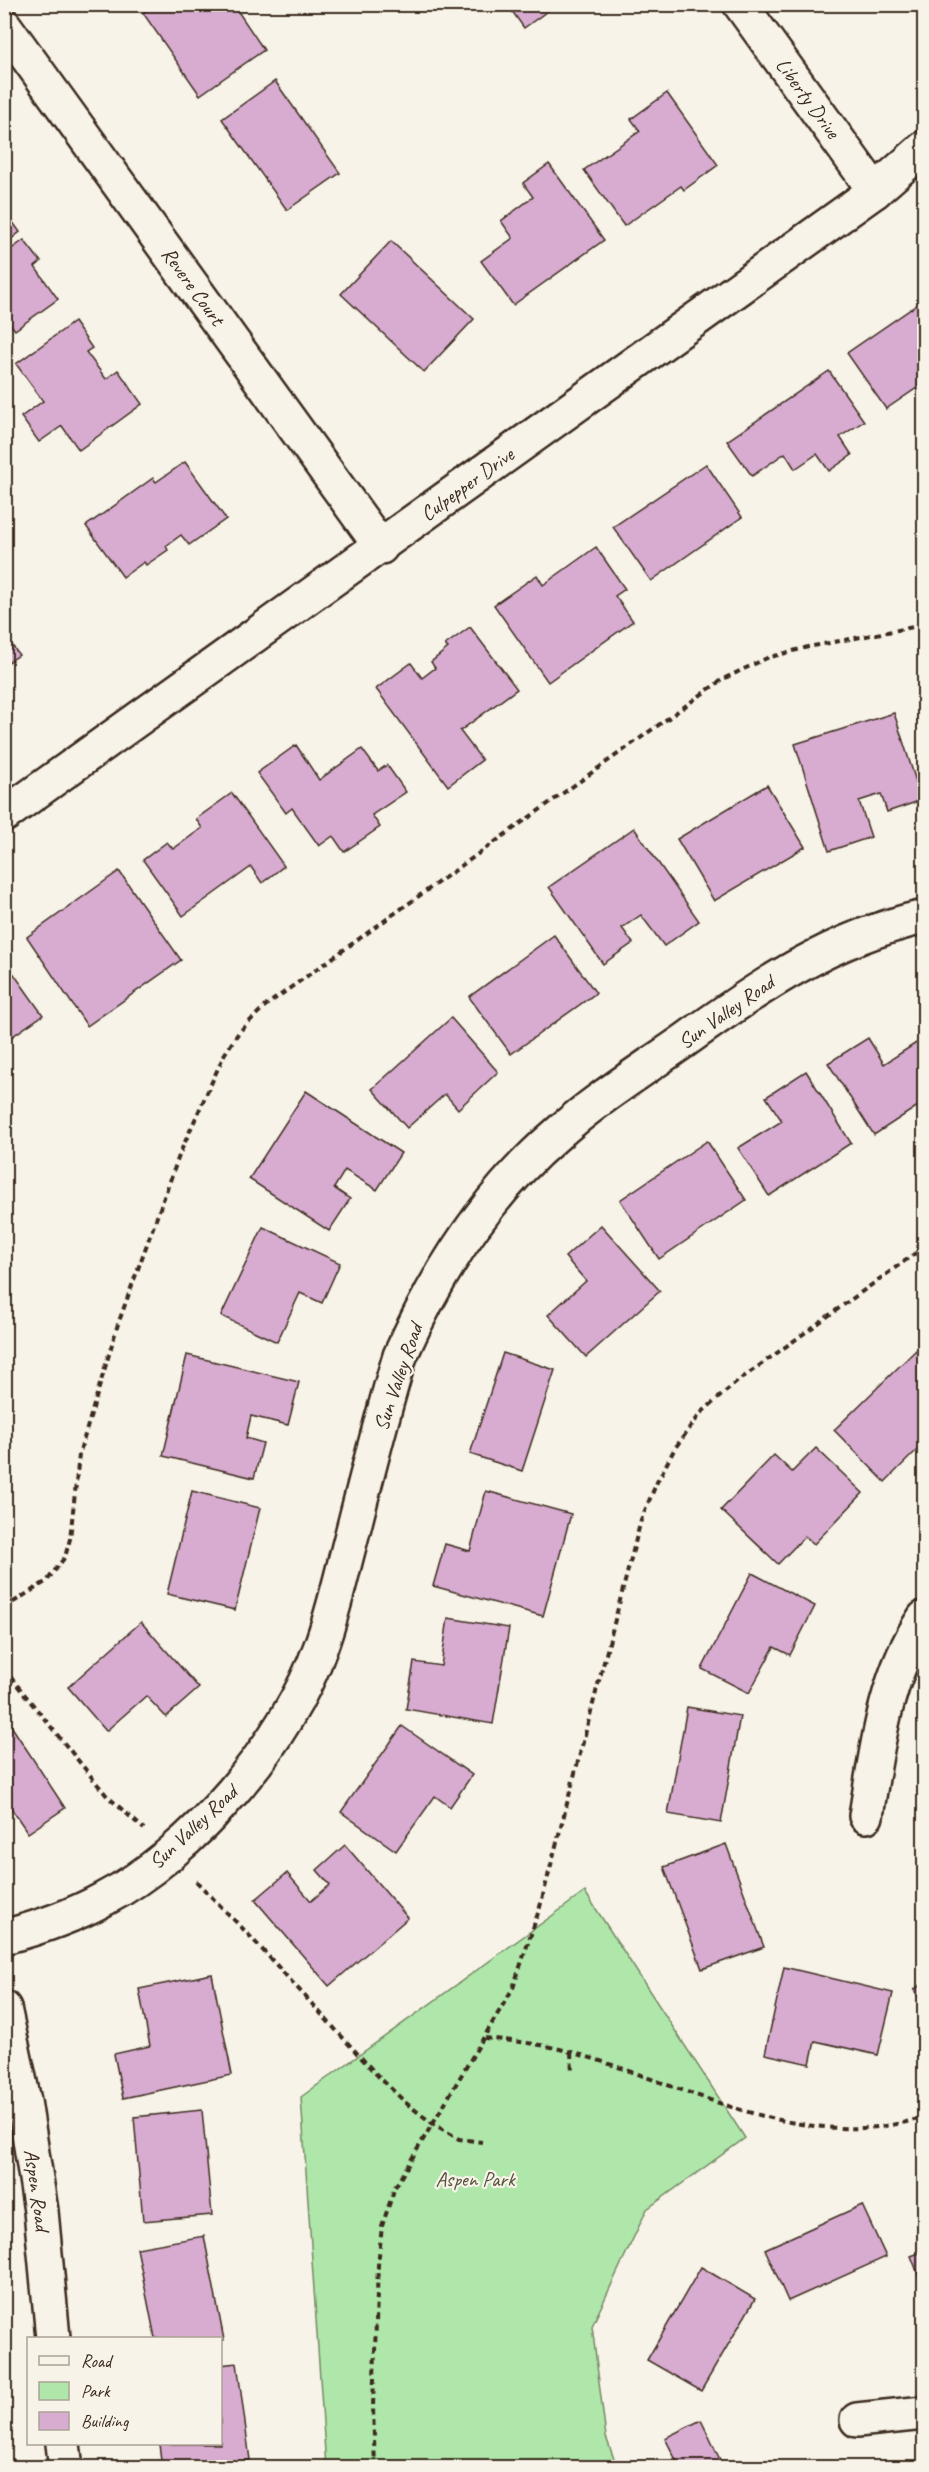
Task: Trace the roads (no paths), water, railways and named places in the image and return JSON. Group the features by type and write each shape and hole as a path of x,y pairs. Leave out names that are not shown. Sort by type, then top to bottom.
{"street":[{"name":"Liberty Drive","path":"740,4 875,191"},
{"name":"Revere Court","path":"4,25 381,547"},
{"name":"Culpepper Drive","path":"4,814 381,547 875,191 924,148"},
{"name":"Sun Valley Road","path":"4,1937 51,1923 104,1900 168,1855 243,1780 289,1715 307,1680 324,1636 400,1356 445,1265 485,1209 525,1164 555,1135 738,1001 788,969 827,950 924,916"},
{"path":"866,1816 880,1728 889,1691 902,1659 924,1618"},
{"name":"Aspen Road","path":"4,2008 24,2101 41,2211 53,2337"},
{"path":"857,2420 924,2413"},
{"path":"63,2445 66,2468"}],"park label":[{"name":"Aspen Park","path":"475,2179"}]}
